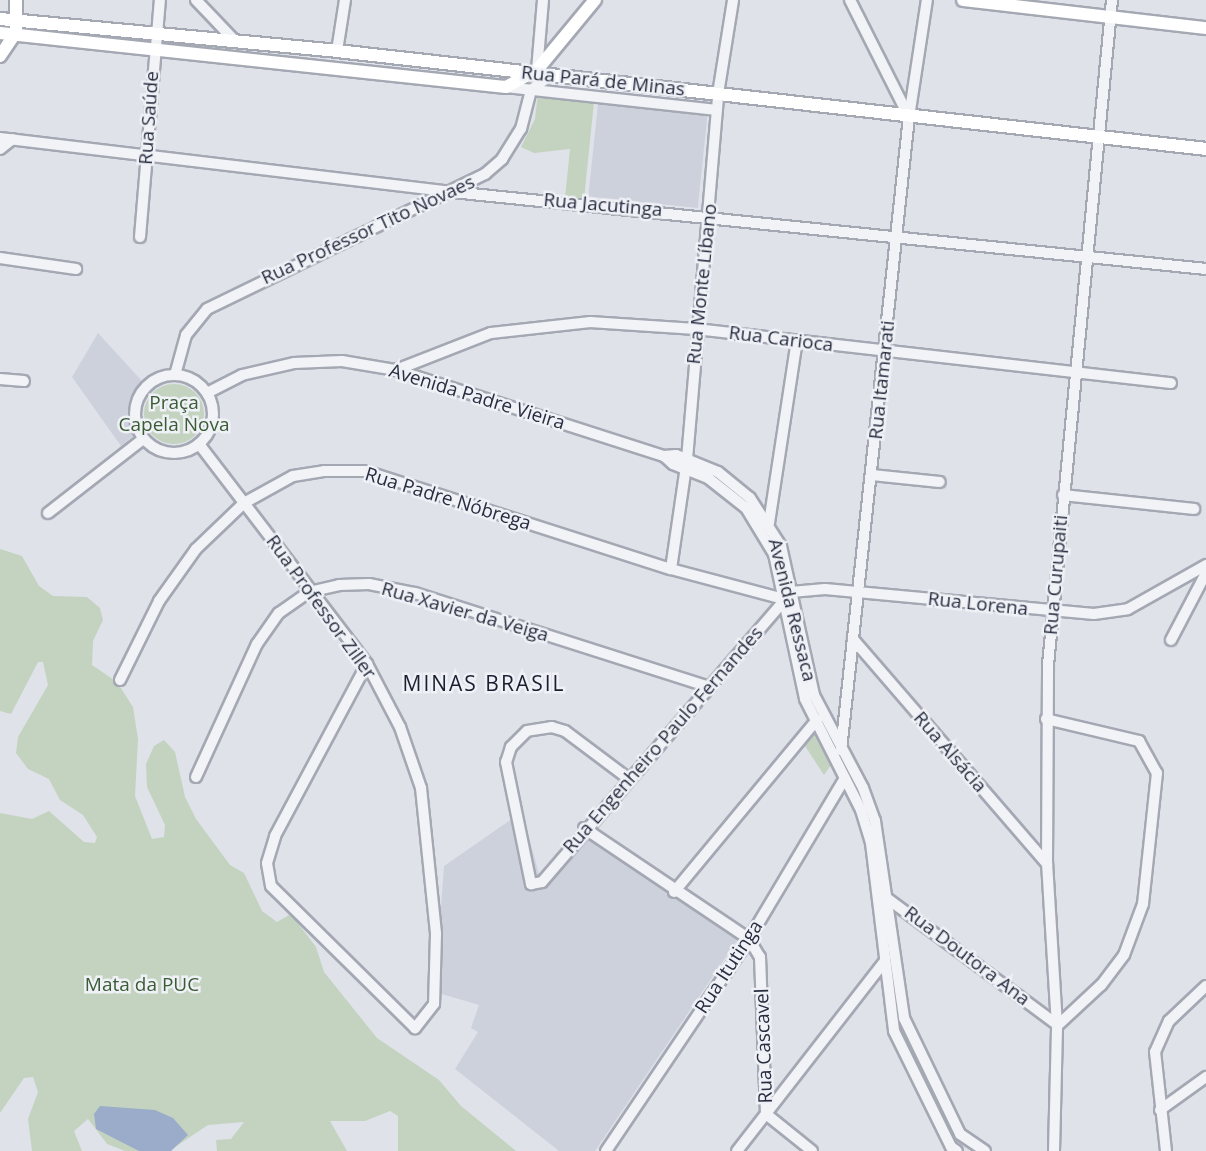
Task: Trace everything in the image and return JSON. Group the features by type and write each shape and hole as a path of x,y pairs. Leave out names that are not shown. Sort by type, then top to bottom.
{"main road":[{"path":"0,56 16,33 16,0"},
{"path":"506,87 535,71 594,0"},
{"path":"963,0 1206,28"},
{"name":"Rua Pará de Minas","path":"0,19 18,18 535,71 909,117 1206,149"},
{"name":"Rua Pará de Minas","path":"0,33 506,87"}],"street":[{"name":"Rua Saúde","path":"140,237 148,155 153,48 160,0"},
{"path":"196,0 234,41"},
{"path":"337,51 345,0"},
{"path":"535,71 542,0"},
{"name":"Rua Monte Líbano","path":"671,569 686,464 718,94 733,0"},
{"path":"850,0 909,117"},
{"name":"Rua Itamarati","path":"837,754 860,592 909,117 927,0"},
{"name":"Rua Curupaiti","path":"1054,1151 1056,1025 1047,864 1046,719 1063,495 1101,138 1112,0"},
{"path":"531,90 552,75"},
{"name":"Rua Pará de Minas","path":"506,87 717,110"},
{"name":"Rua Professor Tito Novaes","path":"175,375 186,335 207,309 471,183 502,159 521,129 531,90"},
{"name":"Rua Jacutinga","path":"0,138 452,192 709,215 1206,269"},
{"path":"0,149 13,139"},
{"path":"0,258 76,269"},
{"name":"Rua Carioca","path":"396,370 491,333 538,325 590,322 696,329 1171,383"},
{"path":"769,523 797,341"},
{"name":"Avenida Padre Vieira","path":"206,393 242,375 294,363 342,361 396,370 664,456"},
{"path":"160,377 187,377 206,393 212,420 199,444 176,453 153,447 144,439 135,411 139,397 160,377"},
{"path":"0,379 24,382"},
{"path":"48,513 144,439"},
{"name":"Rua Professor Ziller","path":"199,444 309,592 367,664 400,727 421,788 431,859 434,1004 415,1028 271,886 268,863 275,836 367,664"},
{"name":"Avenida Ressaca","path":"664,456 718,472 750,498 769,523 781,546 787,596"},
{"name":"Avenida Ressaca","path":"686,464 720,485 754,518 774,554 818,718 873,812 882,896 883,962 894,1031 952,1150"},
{"name":"Rua Padre Nóbrega","path":"120,680 177,573 244,503 293,476 365,471 671,569 787,596"},
{"path":"872,475 940,482"},
{"path":"1063,495 1194,509"},
{"name":"Rua Lorena","path":"787,596 860,592 1094,614 1128,609 1206,565"},
{"path":"1171,640 1206,573"},
{"name":"Rua Xavier da Veiga","path":"196,777 257,643 279,613 309,592 369,584 415,593 709,687"},
{"name":"Rua Engenheiro Paulo Fernandes","path":"629,779 565,731 552,727 527,731 511,747 506,762 524,869 531,884 542,882 584,828 629,779 787,596"},
{"name":"Rua Alsácia","path":"852,639 1047,864"},
{"path":"674,892 818,718"},
{"path":"1046,719 1139,741 1157,774 1143,904 1124,955 1101,985 1056,1025"},
{"name":"Avenida Ressaca","path":"837,754 872,843 904,1018 960,1134"},
{"name":"Rua Itutinga","path":"606,1151 749,939 845,778"},
{"path":"584,828 674,892 749,939"},
{"name":"Rua Doutora Ana","path":"882,896 1056,1025"},
{"name":"Rua Cascavel","path":"749,939 760,957 766,1114"},
{"path":"737,1151 883,962 895,960"},
{"path":"1167,1151 1154,1062 1159,1037 1178,1009 1206,986"},
{"path":"1160,1110 1206,1077"},
{"path":"766,1114 812,1151"},
{"path":"952,1150 960,1134 985,1151"}],"shaded area":[{"path":"598,104 707,115 698,208 588,196"},
{"path":"98,333 141,380 130,416 134,435 121,446 72,377"},
{"path":"522,812 542,885 581,831 740,936 595,1151 559,1151 455,1069 478,1032 471,1028 479,1005 435,992 444,866"}],"green space":[{"path":"538,93 594,102 584,199 565,198 570,149 534,153 521,147 535,119"},
{"name":"Praça Capela Nova","path":"168,384 180,384 199,397 204,414 202,426 191,439 180,444 168,444 149,431 144,420 144,408 157,389"},
{"name":"Mata da PUC","path":"0,549 22,556 39,586 53,596 87,597 100,608 103,620 93,641 92,665 117,682 133,707 138,739 135,796 152,839 164,837 165,825 147,787 146,764 154,746 164,740 175,752 185,797 196,819 230,865 244,873 262,911 277,922 291,914 316,947 324,972 377,1038 439,1080 461,1106 516,1151 398,1151 398,1116 390,1111 365,1121 330,1121 347,1151 217,1151 216,1140 231,1139 244,1122 208,1125 169,1151 125,1151 107,1144 88,1119 74,1131 82,1151 32,1151 28,1119 38,1092 33,1077 24,1078 0,1113 0,813 32,819 49,811 84,842 95,843 97,837 83,815 60,800 49,779 28,769 16,753 18,737 48,685 43,662 38,662 11,714 0,711"},
{"path":"811,724 833,762 824,775 801,740"}],"water":[{"path":"100,1106 155,1110 173,1118 188,1135 171,1151 139,1151 96,1129 94,1114"}],"district":[{"name":"MINAS BRASIL","path":"484,683"}]}
